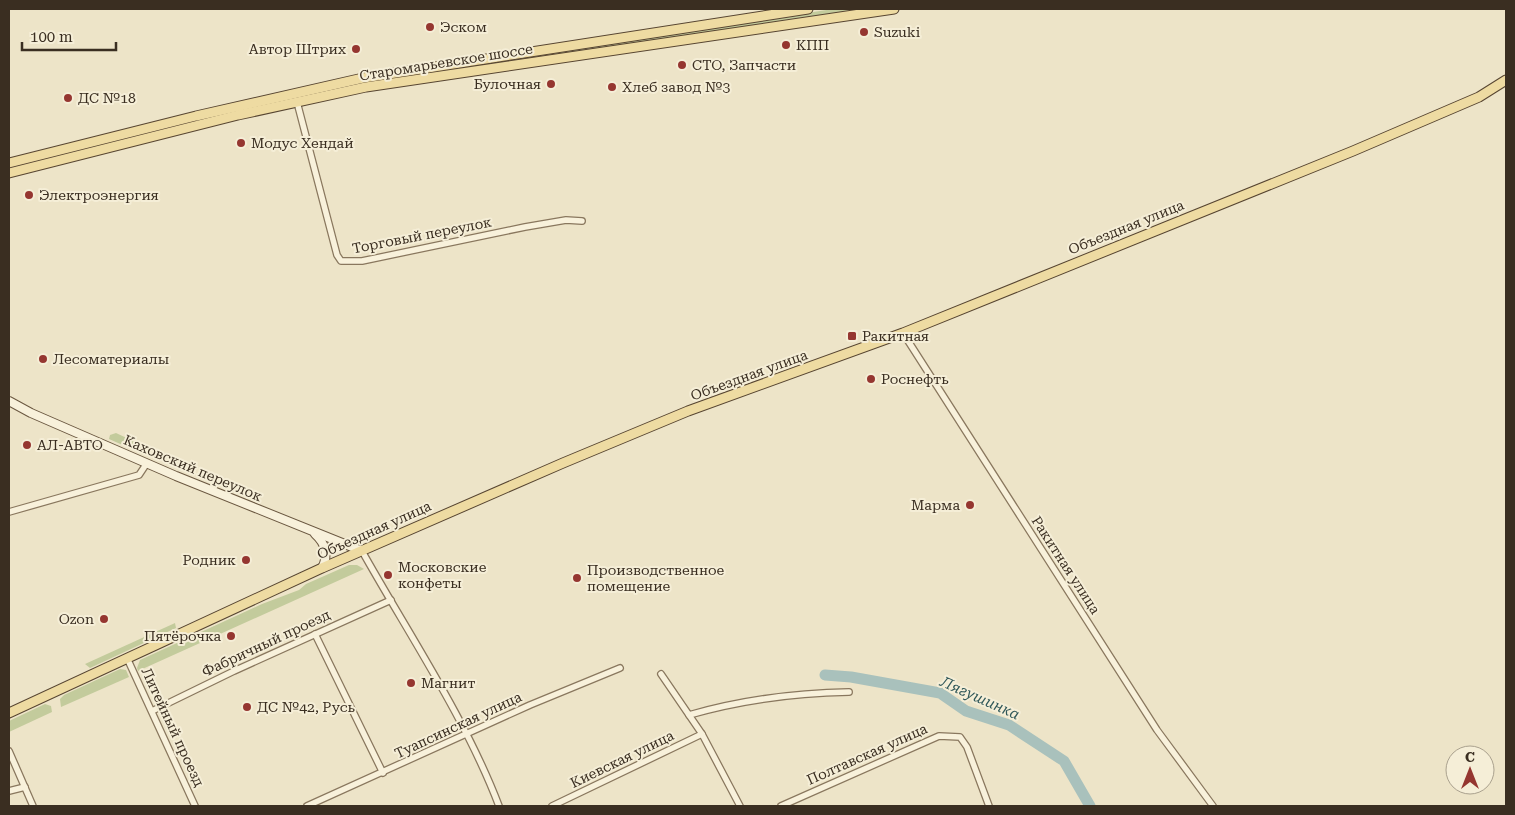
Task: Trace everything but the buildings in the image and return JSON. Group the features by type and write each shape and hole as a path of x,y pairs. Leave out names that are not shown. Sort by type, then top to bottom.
{"main road":[{"name":"Старомарьевское шоссе","path":"9,163 204,114 363,78 808,9"},
{"name":"Старомарьевское шоссе","path":"9,173 297,102 366,87 888,9"},
{"name":"Объездная улица","path":"9,713 428,520 688,412 903,333 1420,123 1479,97 1506,80"},
{"name":"Каховский переулок","path":"9,401 39,417 146,463 362,551"},
{"path":"314,532 322,540 325,552 322,568"}],"street":[{"name":"Торговый переулок","path":"297,102 337,255 341,261 362,261 566,220 582,221"},
{"name":"Ракитная улица","path":"903,333 1157,730 1213,806"},
{"path":"9,512 138,475 146,463"},
{"path":"362,551 465,734 490,783 499,806"},
{"name":"Фабричный проезд","path":"152,711 390,600"},
{"path":"315,634 383,773"},
{"name":"Литейный проезд","path":"128,658 196,806"},
{"name":"Туапсинская улица","path":"307,806 465,734 620,668"},
{"path":"661,674 702,734 740,806"},
{"path":"689,715 723,705 750,701 849,692"},
{"name":"Киевская улица","path":"552,806 702,734"},
{"name":"Полтавская улица","path":"781,806 939,736 953,735 960,737 964,741 989,806"},
{"path":"9,751 34,806"},
{"path":"9,792 25,787"}],"green space":[{"path":"833,9 862,9 432,75 432,70"},
{"path":"116,433 144,446 145,451 143,454 109,439 110,435"},
{"path":"349,565 357,565 364,569 138,671 137,668 140,660 262,604 299,590 306,584"},
{"path":"175,623 176,628 90,668 85,664"},
{"path":"120,669 126,670 129,677 61,707 60,699 64,695"},
{"path":"45,704 51,706 52,712 9,732 9,721"}],"waterway":[{"name":"Лягушинка","path":"825,675 851,677 940,693 966,711 1009,725 1064,761 1090,806"}],"place":[{"name":"Эском","path":"430,27"},
{"name":"Suzuki","path":"864,32"},
{"name":"КПП","path":"786,45"},
{"name":"Автор Штрих","path":"356,49"},
{"name":"СТО, Запчасти","path":"682,65"},
{"name":"Булочная","path":"551,84"},
{"name":"Хлеб завод №3","path":"612,87"},
{"name":"ДС №18","path":"68,98"},
{"name":"Модус Хендай","path":"241,143"},
{"name":"Электроэнергия","path":"29,195"},
{"name":"Ракитная","path":"852,336"},
{"name":"Лесоматериалы","path":"43,359"},
{"name":"Роснефть","path":"871,379"},
{"name":"АЛ-АВТО","path":"27,445"},
{"name":"Марма","path":"970,505"},
{"name":"Родник","path":"246,560"},
{"name":"Московские конфеты","path":"388,575"},
{"name":"Производственное помещение","path":"577,578"},
{"name":"Ozon","path":"104,619"},
{"name":"Пятёрочка","path":"231,636"},
{"name":"Магнит","path":"411,683"},
{"name":"ДС №42, Русь","path":"247,707"}]}
